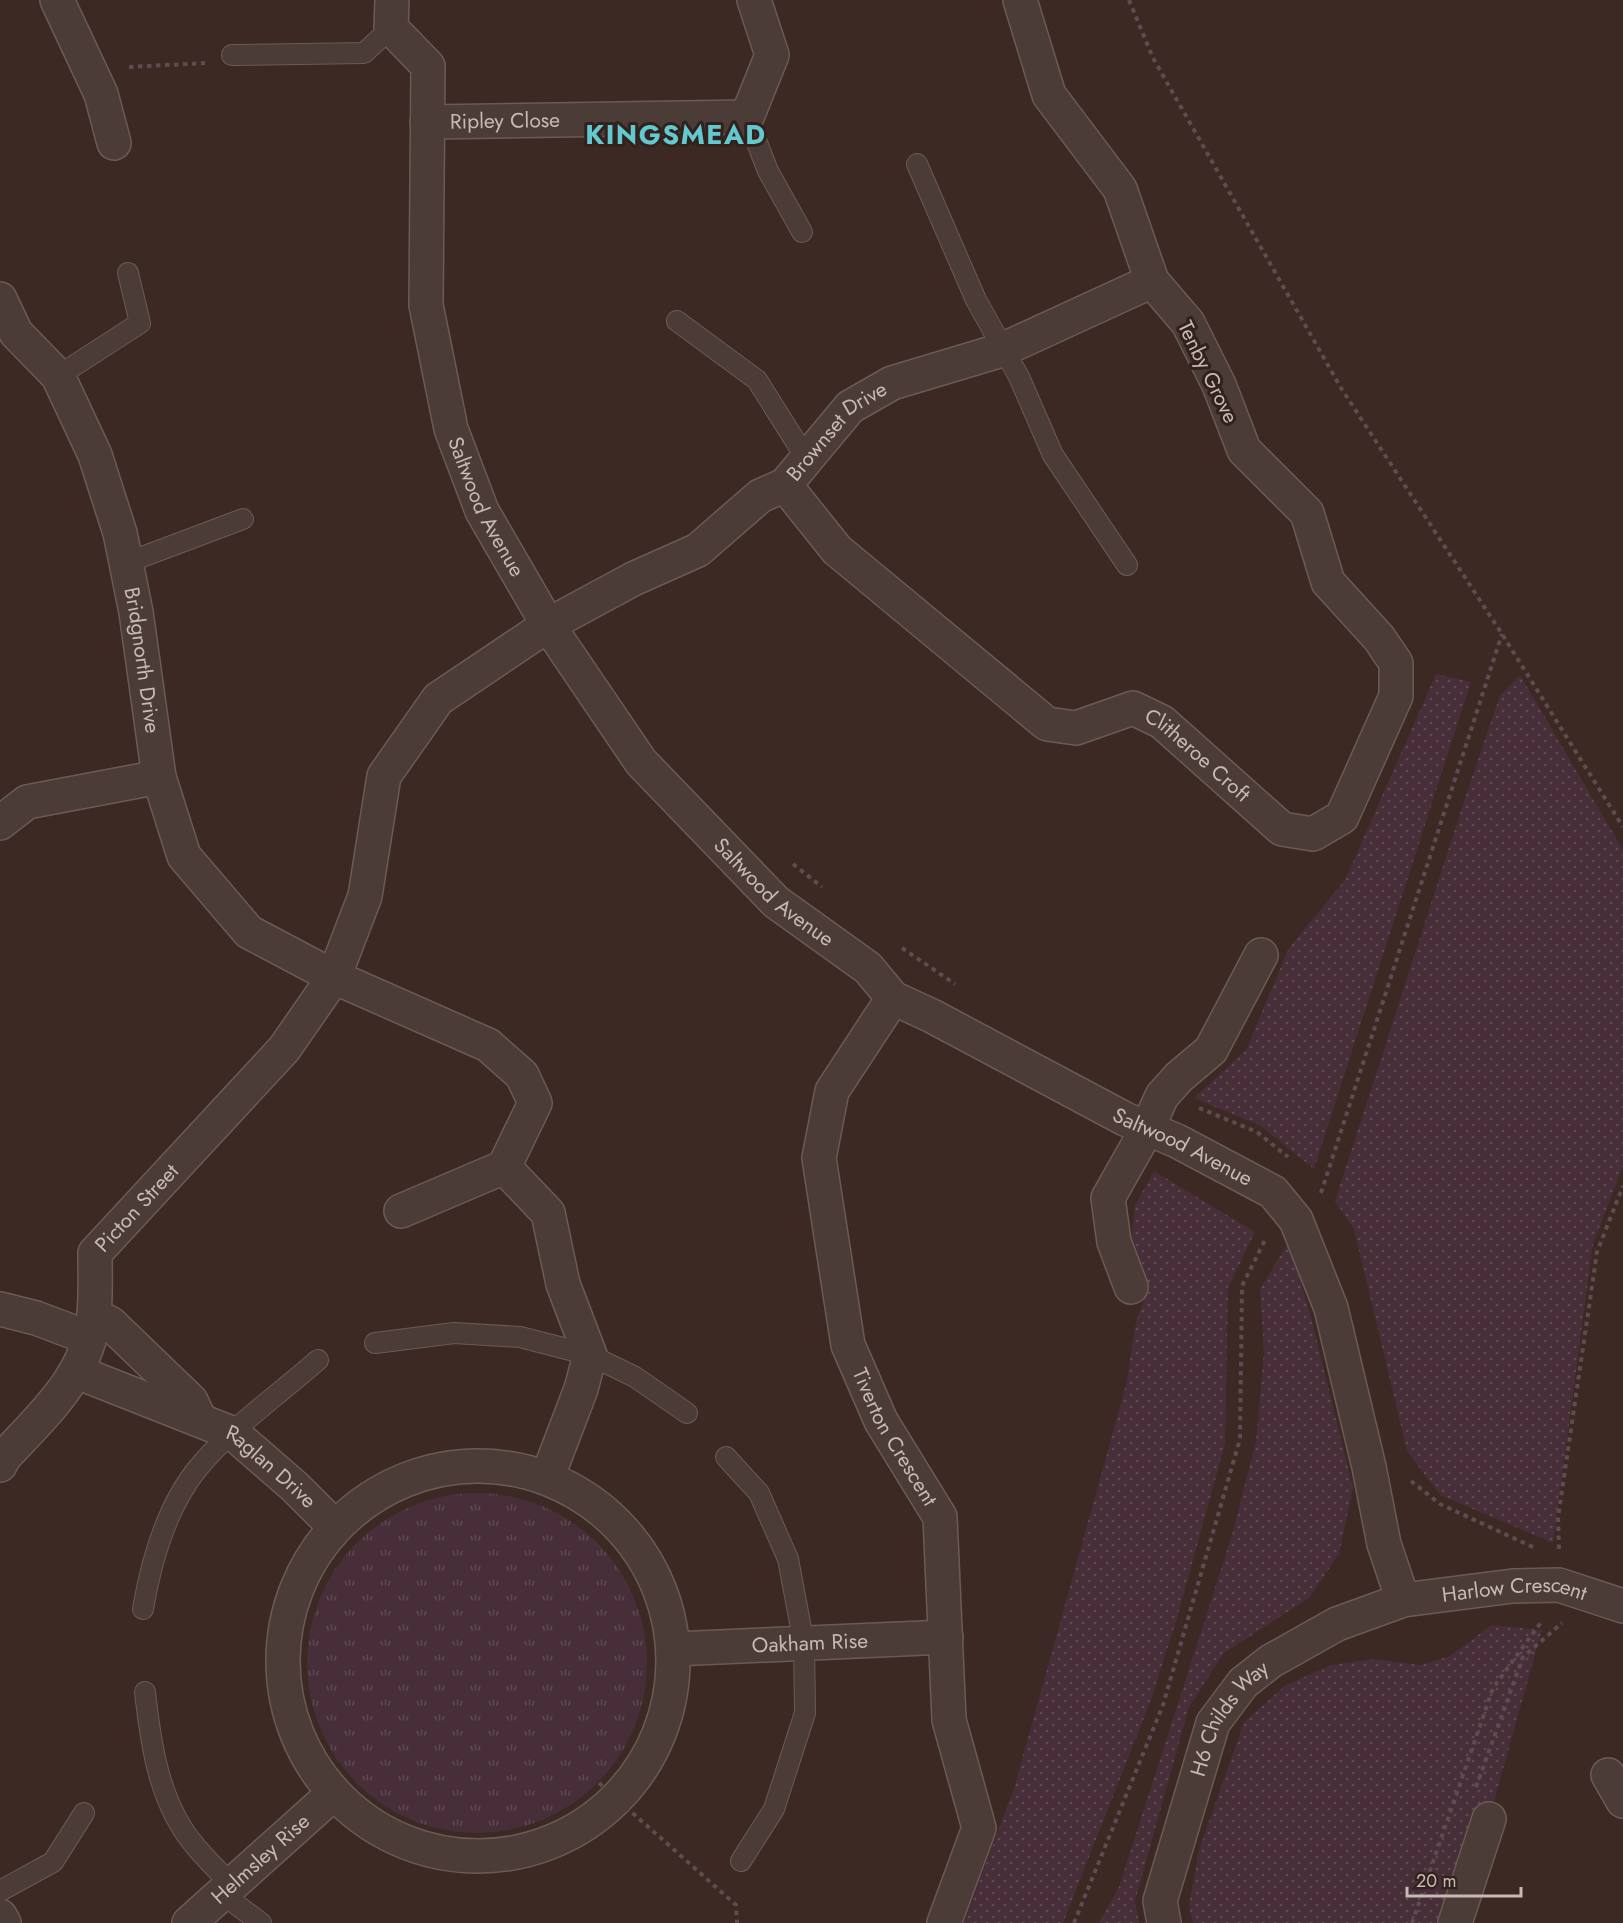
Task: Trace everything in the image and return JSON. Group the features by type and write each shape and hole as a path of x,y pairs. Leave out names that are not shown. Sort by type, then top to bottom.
{"street":[{"path":"57,0 101,94 114,143"},
{"path":"747,117 772,55 754,0"},
{"name":"Tenby Grove","path":"1020,0 1049,94 1120,189 1152,281 1188,323 1218,385 1244,450 1307,513 1328,582 1379,638 1396,663 1396,696"},
{"name":"Saltwood Avenue","path":"392,14 428,66 426,305 451,429 482,511 548,625 641,762 776,902 868,968 894,998 1273,1192 1296,1220 1331,1308 1369,1467 1384,1544 1403,1600"},
{"name":"Ripley Close","path":"427,122 747,117"},
{"name":"Brownset Drive","path":"334,977 365,896 384,776 438,699 548,625 633,579 698,550 760,496 785,486 849,407 892,383 1002,350 1152,281"},
{"name":"Bridgnorth Drive","path":"0,299 8,339 58,376 95,455 120,533 136,612 159,777 184,856 249,932 334,977 488,1045 522,1075 535,1103 504,1167"},
{"name":"Clitheroe Croft","path":"785,486 837,550 1047,724 1076,728 1133,708 1162,722 1282,829 1313,834 1342,818 1396,696"},
{"path":"0,823 27,802 159,777"},
{"path":"1131,1287 1114,1242 1108,1198 1147,1129 1162,1096 1179,1077 1212,1050 1261,955"},
{"name":"Picton Street","path":"0,1465 4,1457 53,1405 77,1372 92,1327 95,1253 284,1049 334,977"},
{"name":"Tiverton Crescent","path":"894,998 832,1091 819,1158 848,1344 881,1421 940,1517 949,1720 979,1828 944,1923"},
{"path":"401,1211 504,1167 548,1213 563,1284 590,1355 581,1389 547,1478"},
{"name":"Raglan Drive","path":"0,1309 36,1318 92,1327 110,1323 191,1401 199,1418"},
{"name":"Raglan Drive","path":"77,1372 199,1418 234,1434 295,1487 335,1527"},
{"path":"491,1466 547,1478 596,1505 636,1545 662,1594 674,1649 670,1703 651,1755 608,1791 566,1836 506,1856 443,1854 383,1833 333,1794 300,1746 283,1690 284,1631 301,1575 335,1527 380,1491 434,1470 491,1466"},
{"name":"Harlow Crescent","path":"1403,1600 1513,1586 1559,1585 1623,1606"},
{"name":"H6 Childs Way","path":"1164,1923 1160,1901 1213,1723 1243,1683 1271,1661 1337,1624 1403,1600"},
{"name":"Oakham Rise","path":"674,1649 946,1637"},
{"name":"Helmsley Rise","path":"189,1923 333,1794"},
{"path":"1455,1923 1481,1807"},
{"path":"0,1916 4,1923"}],"lane":[{"path":"232,55 364,53 392,14"},
{"path":"747,117 768,171 802,232"},
{"path":"917,164 976,300 1019,377 1053,455 1127,565"},
{"path":"58,376 140,323 128,273"},
{"path":"677,321 757,380 806,458"},
{"path":"126,563 243,519"},
{"path":"375,1343 465,1334 520,1337 590,1355 635,1377 687,1413"},
{"path":"143,1609 150,1569 170,1516 197,1469 318,1360"},
{"path":"726,1457 759,1493 788,1559 804,1644 805,1713 774,1809 741,1861"},
{"path":"145,1692 152,1755 169,1804 194,1846 226,1888 261,1923"},
{"path":"0,1891 53,1862 84,1813"}],"path":[{"path":"1129,0 1153,58 1341,388 1589,769 1623,827"},
{"path":"89,68 202,64 232,55"},
{"path":"790,861 827,891"},
{"path":"901,947 964,991"},
{"path":"1162,1096 1208,1111 1257,1132 1291,1160"},
{"path":"1313,1186 1320,1195"},
{"path":"1408,1477 1413,1484 1440,1504 1539,1550"},
{"path":"1481,1807 1523,1657 1562,1627 1570,1589"},
{"path":"608,1791 736,1905 737,1923"}],"green space":[{"path":"1436,674 1471,682 1314,1169 1259,1125 1194,1098 1246,1050 1289,948 1345,880"},
{"path":"1520,675 1623,850 1623,1166 1593,1244 1553,1543 1440,1495 1407,1451 1354,1229 1335,1201 1500,696"},
{"path":"1154,1171 1255,1232 1228,1288 1225,1444 1177,1618 1151,1700 1063,1923 964,1923 1015,1785 1126,1385 1136,1322 1147,1291 1130,1249 1135,1205"},
{"path":"1289,1242 1311,1317 1353,1488 1339,1554 1309,1598 1224,1653 1189,1707 1135,1901 1139,1923 1099,1923 1119,1887 1232,1535 1256,1441 1264,1352 1260,1289"},
{"path":"460,1493 494,1493 526,1500 557,1513 572,1521 598,1542 619,1568 634,1598 644,1630 647,1663 644,1696 634,1728 619,1758 598,1784 572,1805 526,1826 494,1833 460,1833 428,1826 382,1805 356,1784 345,1771 327,1743 314,1712 307,1680 307,1646 314,1614 335,1568 356,1542 369,1531 397,1513 428,1500"},
{"path":"1492,1625 1542,1630 1489,1819 1455,1923 1193,1923 1189,1906 1199,1850 1244,1722 1286,1685 1331,1665 1374,1659 1421,1665 1450,1656"}],"district":[{"name":"KINGSMEAD","path":"676,135"}]}
